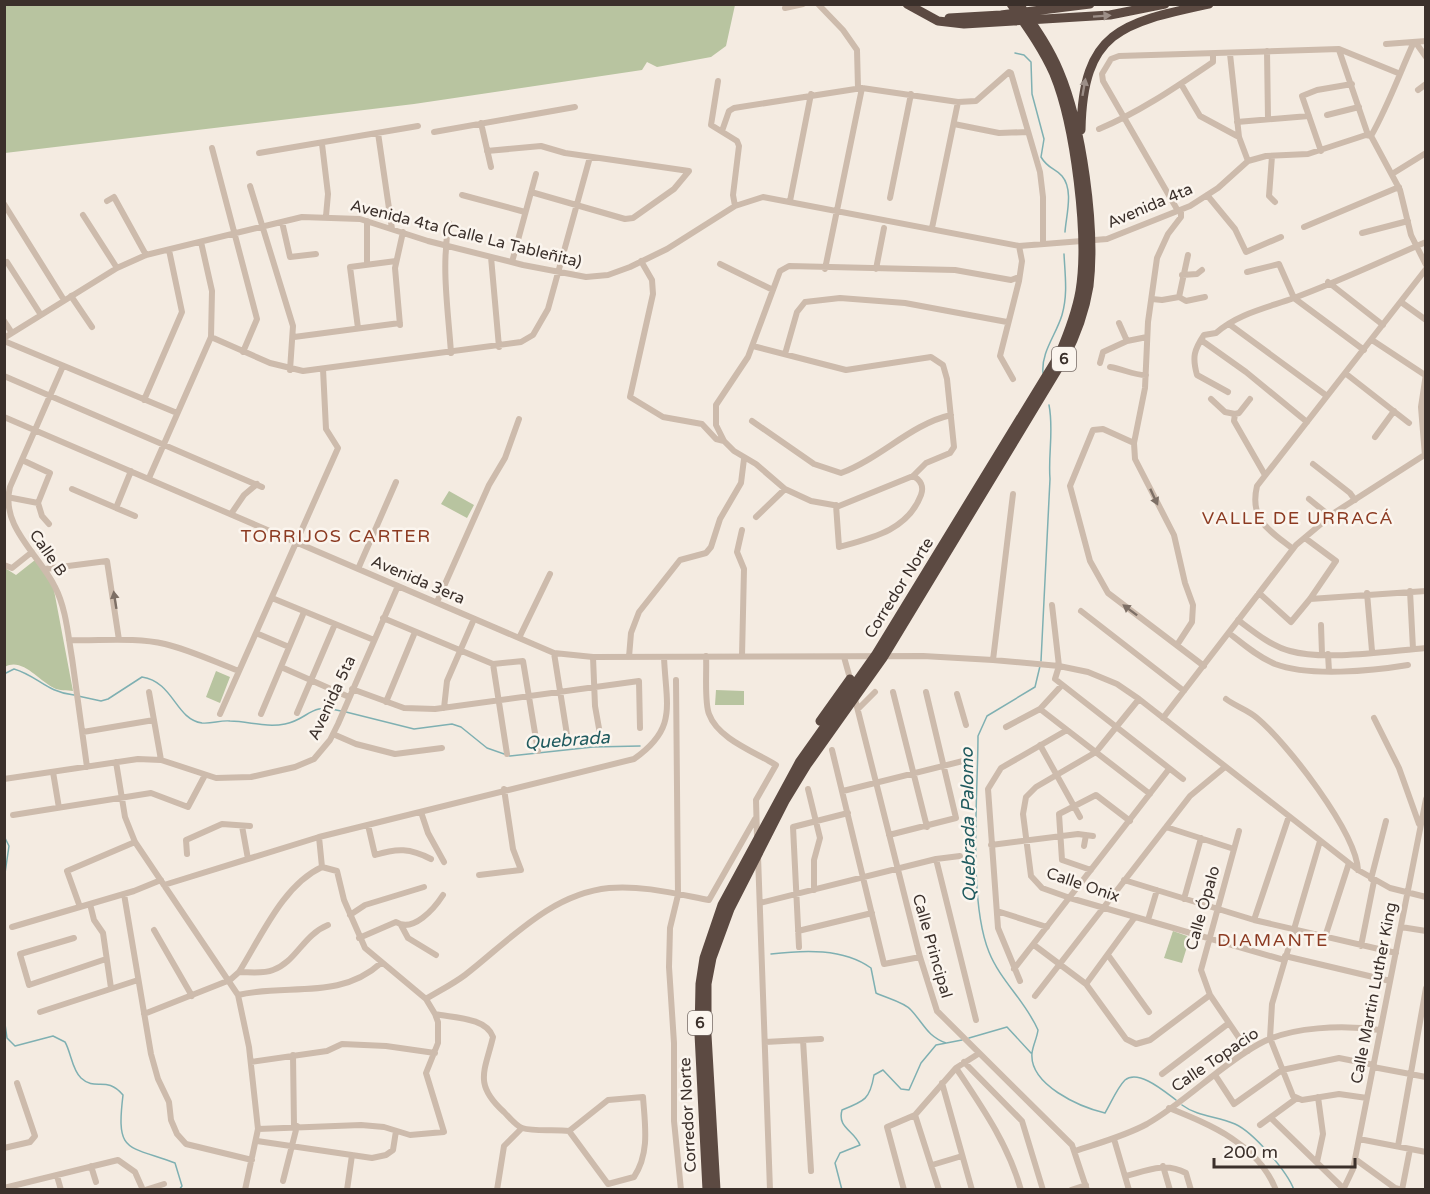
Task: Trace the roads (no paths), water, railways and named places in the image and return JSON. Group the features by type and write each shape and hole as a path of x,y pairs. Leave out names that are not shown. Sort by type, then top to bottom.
{"highway":[{"path":"907,4 938,21 964,24 1110,15 1165,4"},
{"path":"914,4 929,13 945,18 1090,4"},
{"name":"Corredor Norte","path":"896,630 1059,356 1074,320 1082,265 1079,198 1065,108 1047,52 1011,4"},
{"name":"Corredor Norte","path":"707,1190 699,1034 700,984 712,931 732,883 800,761 849,707 1064,359 1081,321 1091,266 1080,145 1067,90 1019,4"},
{"path":"1080,145 1081,104 1087,74 1102,46 1114,36 1140,22 1209,4"},
{"path":"779,798 801,748 850,679"},
{"name":"Corredor Norte","path":"716,1190 707,1035 707,984 720,933 743,865"}],"street":[{"path":"785,8 803,4"},
{"path":"818,4 843,30 857,50 860,88 825,269"},
{"path":"1386,44 1415,44 1425,41"},
{"path":"1415,44 1425,57"},
{"path":"1370,135 1385,111 1398,73 1415,44"},
{"path":"1177,645 1192,622 1193,605 1185,583 1174,535 1135,459 1134,443 1146,375 1147,337 1160,248 1181,217 1180,210 1101,78 1111,59 1119,56 1339,49 1398,73"},
{"path":"1293,549 1265,528 1257,516 1254,497 1257,486 1372,340 1425,267 1416,246 1399,187 1370,135 1339,49"},
{"path":"1267,51 1268,119"},
{"path":"1099,129 1124,118 1181,84 1213,62 1213,54"},
{"path":"1230,54 1239,137 1248,161"},
{"path":"722,131 729,111 735,108 811,94 860,88 958,102 980,99 1008,72 1011,74 1041,181 1043,244"},
{"path":"718,81 711,121 714,128 736,141 739,146 733,195 735,206"},
{"path":"1181,84 1200,116 1239,137"},
{"path":"1322,151 1302,96 1317,90 1352,84"},
{"path":"1418,90 1425,84"},
{"path":"790,201 811,94"},
{"path":"890,198 911,94"},
{"path":"932,228 958,102"},
{"path":"434,132 575,107"},
{"path":"1328,116 1359,107"},
{"path":"1237,122 1310,116"},
{"path":"481,123 491,167"},
{"path":"954,124 999,133 1028,132"},
{"path":"259,153 418,126"},
{"path":"378,133 392,229"},
{"name":"Avenida 4ta","path":"1069,242 1107,239 1180,210 1207,195 1248,161 1272,156 1308,154 1370,135"},
{"path":"322,144 328,194 326,216"},
{"path":"487,151 541,146 590,158 688,171 674,189 636,218 625,219 531,192"},
{"path":"212,148 233,235 257,319 243,352"},
{"path":"1392,174 1425,153"},
{"path":"1272,156 1269,196 1275,202"},
{"path":"211,337 290,370 323,369 521,342 533,335 548,309 590,158"},
{"path":"512,262 536,174"},
{"path":"250,186 293,326 290,370"},
{"path":"1304,227 1399,187"},
{"path":"462,195 525,212"},
{"path":"1207,195 1235,229 1246,252 1281,237"},
{"path":"107,201 114,197 146,255"},
{"name":"Avenida 4ta (Calle La Tableñita)","path":"4,339 117,268 146,255 303,217 326,216 367,221 512,262 586,277 608,275 641,261 735,206 763,197 1019,246 1069,242"},
{"path":"4,204 64,300"},
{"path":"83,215 117,268"},
{"path":"367,221 367,264"},
{"path":"1362,233 1408,221"},
{"path":"282,222 290,257 316,254"},
{"path":"449,223 445,244 451,353"},
{"path":"876,269 884,228"},
{"path":"294,337 400,324 396,261 403,232"},
{"path":"149,478 211,337 212,291 201,242"},
{"path":"1228,393 1197,375 1193,361 1195,349 1204,335 1216,333 1219,328 1248,311 1294,298 1425,242"},
{"path":"1013,379 999,356 1022,265 1019,246"},
{"path":"144,400 182,312 169,250"},
{"path":"1179,297 1188,255"},
{"path":"491,256 499,346"},
{"path":"358,328 349,270 351,266 396,261"},
{"path":"641,261 654,287 630,397 663,417 702,424 716,439 724,441"},
{"path":"7,262 41,315"},
{"path":"720,264 773,290"},
{"path":"1247,272 1279,264 1294,298 1364,350"},
{"path":"753,346 846,370 931,357 943,365 954,447 950,453 926,463 913,476 836,505 811,501 785,489 724,441 716,425 716,405 753,346 773,290 784,268 955,270 1011,279 1018,277"},
{"path":"1182,275 1197,274 1202,270"},
{"path":"1328,282 1383,325"},
{"path":"71,296 92,327"},
{"path":"1152,299 1179,297 1186,301 1205,297"},
{"path":"785,354 797,312 805,302 840,298 905,303 1007,322"},
{"path":"1401,302 1425,320"},
{"path":"4,321 12,333"},
{"path":"1119,323 1127,341"},
{"path":"1229,324 1327,396"},
{"path":"1100,363 1103,352 1127,341 1147,337"},
{"path":"4,339 177,414"},
{"path":"1201,340 1246,372 1307,422"},
{"path":"1163,718 1293,549 1330,516 1425,455 1421,407 1425,375 1372,340"},
{"path":"38,503 7,497 7,486 22,460 63,366"},
{"path":"1110,367 1123,369 1132,376 1146,375"},
{"path":"220,714 338,448 326,429 323,369"},
{"path":"1345,373 1409,423"},
{"path":"4,376 259,485 244,495 231,514"},
{"path":"1211,399 1225,412 1235,414 1250,399"},
{"path":"1376,437 1394,411"},
{"path":"1235,414 1234,421 1262,465 1265,475"},
{"path":"752,421 814,464 841,473 890,448 930,420 951,415"},
{"name":"Avenida 3era","path":"4,417 554,653 594,657 923,656 1059,666 1101,676 1139,699 1358,870 1373,880 1407,894 1425,897"},
{"path":"437,602 489,485 505,458 519,419"},
{"path":"1134,443 1099,428 1091,431 1070,483 1071,497 1090,561 1105,589 1204,666"},
{"path":"629,657 631,633 639,612 664,584 680,560 706,553 711,547 720,519 741,483 744,459"},
{"path":"22,460 50,473 38,503 42,516 49,524"},
{"path":"1313,464 1350,493 1355,500"},
{"path":"72,489 113,507 135,516 116,508 131,471"},
{"path":"836,505 839,547 887,533 915,509 923,490 921,482 913,476"},
{"path":"358,569 396,482"},
{"path":"756,517 785,489"},
{"path":"993,660 1013,494"},
{"name":"Calle B","path":"7,497 10,520 45,569 60,598 77,690 87,767"},
{"path":"1309,499 1330,516"},
{"path":"742,530 737,552 744,569 742,657"},
{"path":"1259,593 1290,622 1310,599 1336,561 1305,538"},
{"path":"4,565 12,568 32,552"},
{"path":"45,569 107,561 119,640"},
{"path":"519,638 550,574"},
{"name":"Avenida 5ta","path":"4,779 138,759 161,760 216,778 251,777 296,768 314,759 333,734 398,586"},
{"path":"1410,591 1413,649"},
{"path":"1310,599 1367,593 1425,591"},
{"path":"1367,593 1372,651"},
{"path":"272,598 374,640"},
{"path":"1052,605 1059,666 1055,679 1183,779"},
{"path":"1081,611 1184,691"},
{"path":"261,714 304,612"},
{"path":"383,618 493,664 523,661 538,748 600,734 595,706 594,657"},
{"path":"444,708 447,681 474,619"},
{"path":"1238,620 1278,646 1291,651 1325,654 1425,648"},
{"path":"297,713 335,624"},
{"path":"1321,625 1329,671"},
{"path":"386,702 415,632"},
{"path":"256,633 289,647"},
{"path":"1229,633 1251,651 1277,665 1299,670 1329,671 1408,665"},
{"path":"69,640 112,642 119,640 163,644 239,671"},
{"path":"554,653 568,741"},
{"path":"12,927 319,837 504,789 613,766 634,759 645,752 664,732 664,657"},
{"path":"706,657 708,713 717,727 726,736 776,765 756,801 755,819 760,903 769,1189"},
{"name":"Calle Principal","path":"844,657 850,679 849,707 876,782 920,957 937,1011 1066,1139 1075,1151 1087,1187"},
{"path":"493,664 507,754"},
{"path":"280,668 349,697"},
{"path":"676,680 678,895 670,928 669,967 674,1043 674,1121 681,1190"},
{"path":"352,689 404,708 444,708 530,698 639,681 640,728"},
{"path":"1006,728 1040,710 1062,685"},
{"path":"149,692 161,760"},
{"path":"849,707 875,692"},
{"path":"893,692 927,827"},
{"path":"889,835 956,818 926,692"},
{"path":"957,694 966,725"},
{"name":"Calle Onix","path":"1139,699 1096,752 1030,791 1026,797 1023,814 1031,876 1035,882 1042,888 1070,898 1208,938 1284,958 1390,981"},
{"path":"1226,699 1263,723 1301,769 1343,825 1356,852 1358,870"},
{"path":"1040,710 1150,794"},
{"path":"1374,718 1399,768 1419,824"},
{"path":"83,732 154,720"},
{"path":"1020,981 1000,937 987,792 998,770 1067,730"},
{"path":"333,734 356,744 395,754 442,748"},
{"path":"1040,745 1080,817"},
{"path":"831,750 885,965 920,957"},
{"path":"843,791 971,759"},
{"path":"116,762 125,817 135,842 238,995 251,1062 258,1129 245,1190"},
{"path":"1035,996 1190,796 1225,767"},
{"path":"1014,969 1169,769"},
{"path":"53,772 60,808"},
{"path":"13,815 156,793 188,807 204,775"},
{"path":"479,875 521,870 513,849 504,789"},
{"path":"808,789 820,842 814,860 814,890"},
{"path":"1091,870 1062,860 1059,816 1096,795 1130,821"},
{"name":"Calle Martin Luther King","path":"1344,1189 1355,1159 1425,799"},
{"path":"421,812 428,833 444,862"},
{"path":"799,946 793,827 848,813"},
{"path":"1254,920 1289,816"},
{"path":"426,999 462,977 538,914 571,899 608,888 709,900 755,819"},
{"path":"1361,945 1386,821"},
{"path":"187,854 186,840 222,824 250,826"},
{"path":"368,825 375,855 395,849 409,849 431,859"},
{"path":"242,826 248,859"},
{"path":"1166,827 1234,849"},
{"name":"Calle Ópalo","path":"1239,831 1201,970 1210,995 1248,1051"},
{"path":"991,845 1060,836 1089,835 1084,846"},
{"path":"319,837 322,867"},
{"path":"1184,899 1201,838"},
{"path":"1320,841 1272,1004 1270,1038 1288,1088 1297,1098 1302,1100 1339,1094 1367,1098"},
{"path":"80,907 67,871 135,842"},
{"path":"760,903 936,859 960,856"},
{"path":"936,859 976,1020"},
{"path":"1325,938 1349,863"},
{"path":"144,1014 230,980 239,972 279,907 305,875 322,867 330,867 338,873 359,938 381,963 426,999 435,1014 438,1033 435,1053 426,1073 444,1132 410,1135 373,1125 258,1129"},
{"path":"1124,880 1254,920 1396,953"},
{"path":"350,915 365,905 424,887"},
{"path":"1148,920 1157,890"},
{"path":"124,894 151,1054 158,1079 169,1102 177,1134 186,1144 213,1148 252,1160"},
{"path":"401,925 413,924 436,907 443,896"},
{"path":"90,904 94,920 103,933 111,988"},
{"path":"997,911 1047,927"},
{"path":"798,932 872,913"},
{"path":"1086,984 1136,916"},
{"path":"359,938 396,922 401,925 408,938 436,955"},
{"path":"239,972 271,971 283,965 316,929 328,925"},
{"path":"1401,927 1425,932"},
{"path":"154,930 192,996"},
{"path":"74,938 20,954 29,984 106,958"},
{"path":"1034,945 1086,984 1126,1039 1136,1044 1150,1040 1210,995"},
{"path":"1108,955 1149,1012"},
{"path":"238,995 310,991 355,980 381,963"},
{"path":"40,1012 138,980"},
{"path":"1398,1146 1425,988"},
{"path":"435,1014 481,1023 488,1027 493,1037 483,1069 485,1091 522,1128 569,1131 609,1100 643,1097 645,1131 643,1163 634,1177 608,1184 569,1131"},
{"path":"1162,1074 1229,1023"},
{"name":"Calle Topacio","path":"1075,1151 1114,1139 1148,1123 1248,1051 1270,1038 1341,1025 1380,1030"},
{"path":"765,1042 820,1039"},
{"path":"803,1040 811,1172"},
{"path":"251,1062 327,1050 342,1044 386,1046 435,1053"},
{"path":"904,1190 887,1127 915,1115 956,1068 978,1054"},
{"path":"283,1181 293,1147 295,1126 292,1055"},
{"path":"1215,1075 1234,1104 1282,1070 1339,1058 1425,1077"},
{"path":"964,1062 1022,1121 1043,1190"},
{"path":"956,1068 995,1125 1014,1164 1021,1190"},
{"path":"4,1148 34,1140 35,1136 17,1083"},
{"path":"942,1083 972,1190"},
{"path":"1317,1162 1323,1134 1318,1097"},
{"path":"1260,1125 1297,1098"},
{"path":"1172,1106 1221,1130 1262,1164 1276,1190"},
{"path":"915,1115 939,1190"},
{"path":"1271,1118 1344,1189"},
{"path":"497,1190 504,1146 522,1128"},
{"path":"257,1142 372,1158 386,1155 396,1143 396,1131"},
{"path":"1114,1139 1130,1190"},
{"path":"1359,1139 1425,1152"},
{"path":"1355,1159 1395,1188 1402,1190 1410,1149"},
{"path":"347,1190 352,1155"},
{"path":"932,1165 962,1156"},
{"path":"4,1188 91,1166 122,1161 138,1175 144,1190 164,1184"},
{"path":"91,1166 96,1182"},
{"path":"1126,1176 1163,1166 1173,1167 1186,1173 1191,1190"},
{"path":"1163,1166 1170,1190"},
{"path":"57,1176 61,1190"},
{"path":"1071,1190 1087,1187"}],"waterway":[{"name":"Quebrada Palomo","path":"1015,53 1024,55 1031,62 1032,94 1044,139 1041,157 1046,164 1062,176 1068,188 1065,232"},
{"name":"Quebrada Palomo","path":"1043,373 1044,358 1064,307 1066,284 1064,254"},
{"name":"Quebrada Palomo","path":"1041,661 1050,479 1049,405"},
{"name":"Quebrada Palomo","path":"1040,666 1035,687 987,716 978,736 976,876 982,930 994,962 1038,1030 1032,1053 1033,1065 1047,1084 1070,1100 1105,1113 1122,1083 1131,1077 1152,1083 1176,1100"},
{"name":"Quebrada","path":"4,674 14,669 56,691 74,695"},
{"name":"Quebrada","path":"78,696 101,701 108,699 142,677 153,680 161,686 186,715 202,723 237,721 278,725 293,722 316,710 341,711"},
{"name":"Quebrada","path":"346,712 414,729 452,724 461,727 487,748 510,756 593,747 640,746"},
{"path":"4,836 9,846 4,880"},
{"name":"Quebrada","path":"771,954 823,952 860,961 871,968 876,993 908,1007 930,1033 946,1043"},
{"path":"4,1017 7,1038 15,1046 53,1036 65,1042 81,1078 92,1084 117,1089 123,1095 121,1114 123,1137 135,1149 175,1163 182,1186 179,1190"},
{"name":"Quebrada","path":"969,1038 1007,1027 1031,1053"},
{"name":"Quebrada","path":"842,1190 835,1163 840,1153 860,1145 844,1125 842,1110 865,1098 871,1089 874,1075 883,1070 901,1089 909,1090 921,1063 936,1045 962,1040"},
{"name":"Quebrada Palomo","path":"1182,1105 1195,1112 1228,1121 1242,1128 1260,1143 1277,1163 1294,1190"}],"district":[{"name":"VALLE DE URRACÁ","path":"1298,518"},
{"name":"TORRIJOS CARTER","path":"336,536"},
{"name":"DIAMANTE","path":"1273,940"}]}
